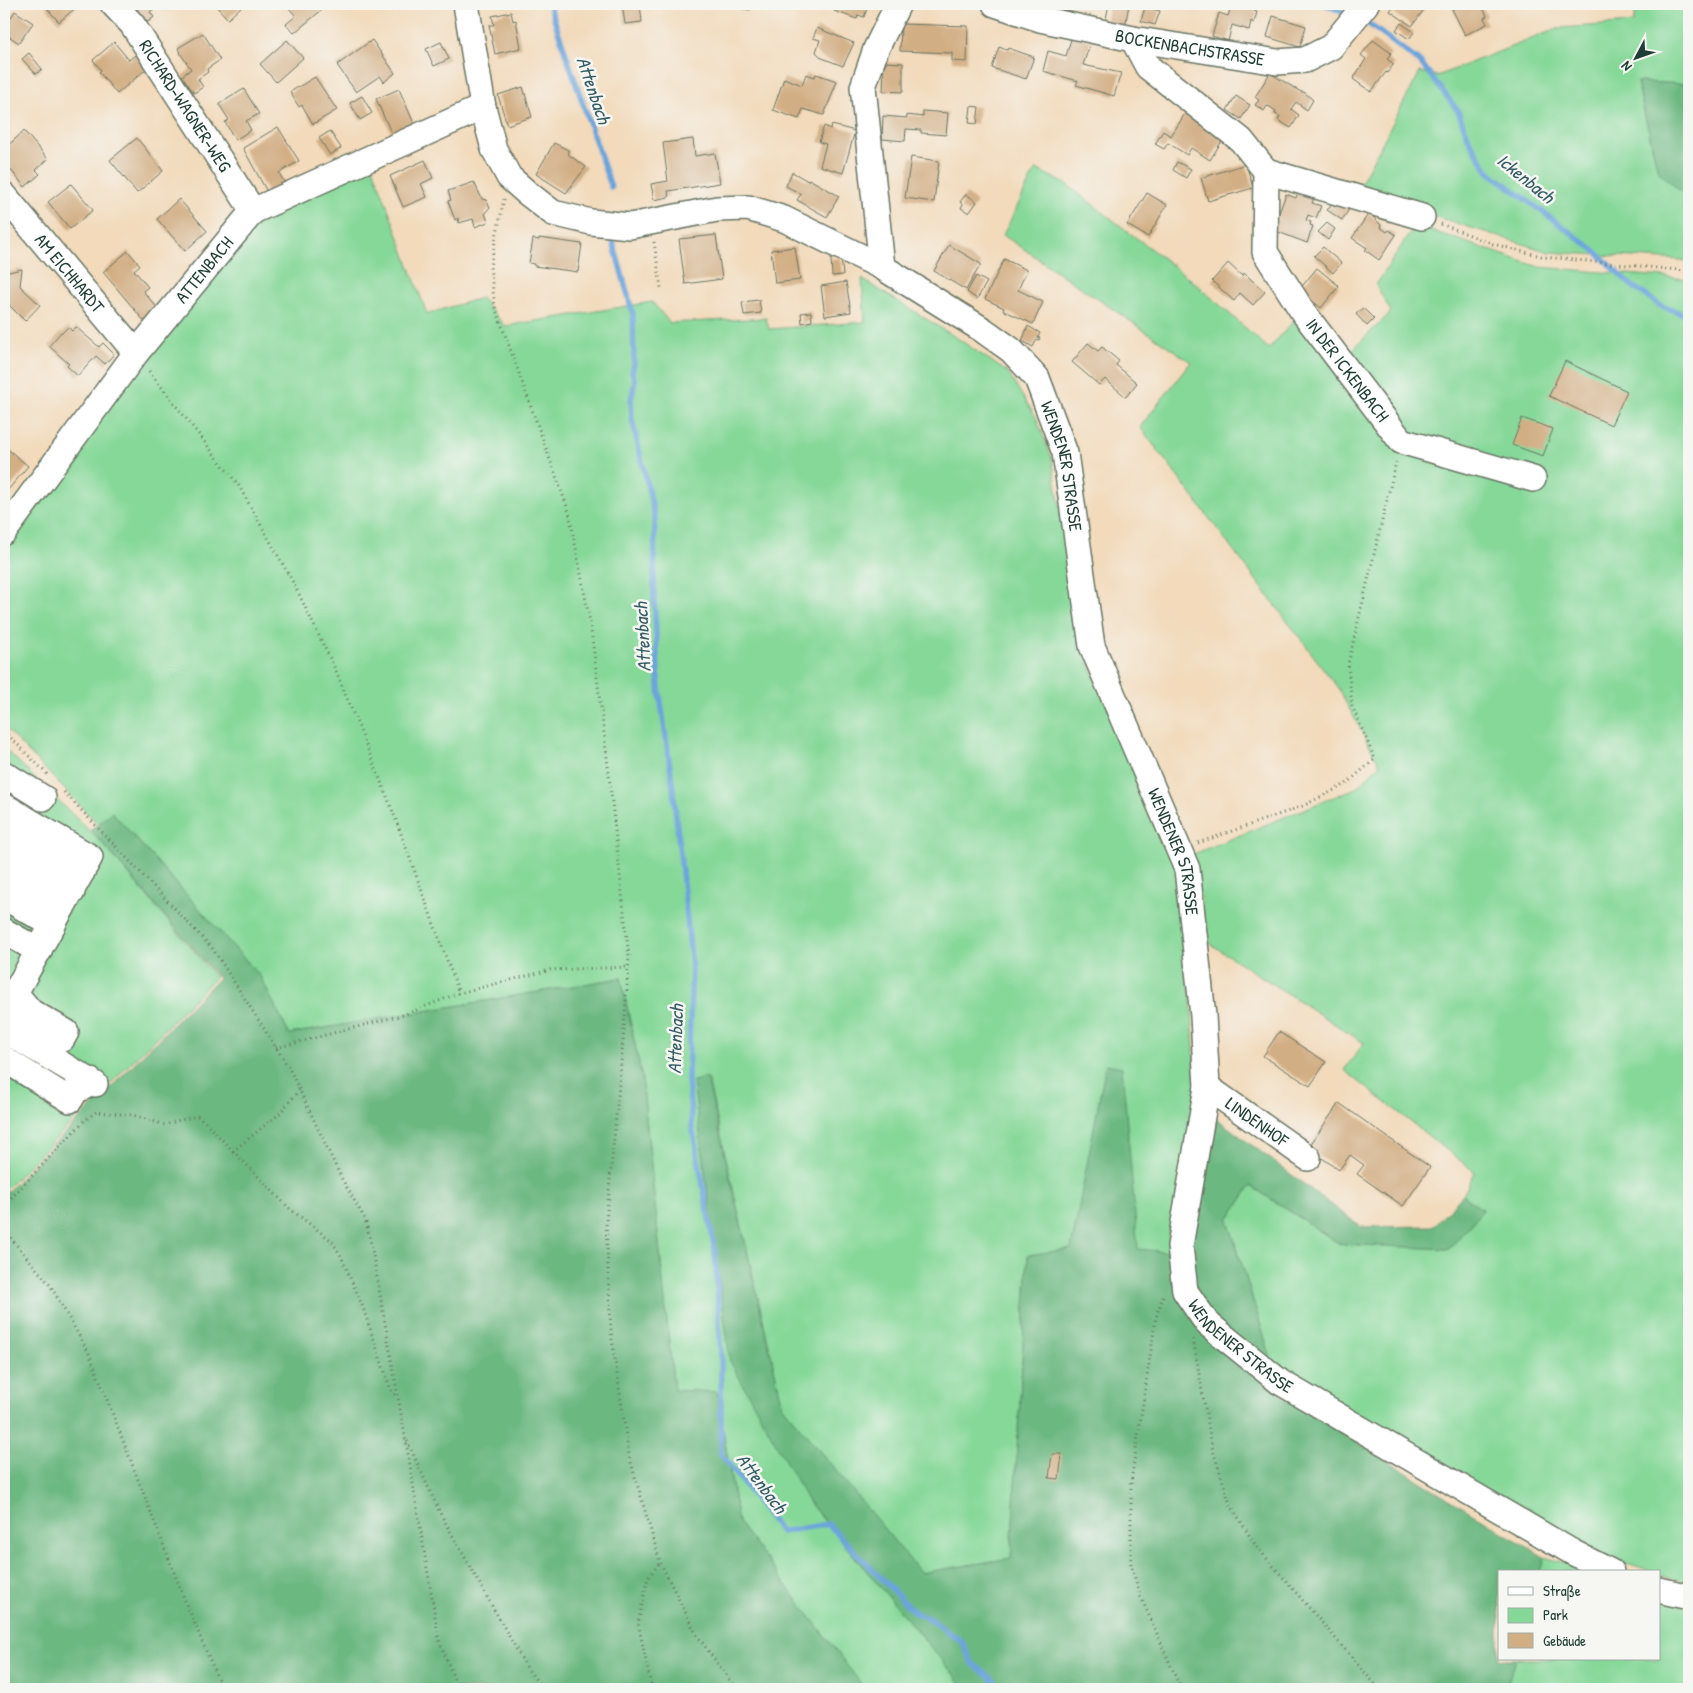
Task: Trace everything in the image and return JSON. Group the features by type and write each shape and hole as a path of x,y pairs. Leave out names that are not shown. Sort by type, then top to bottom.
{"street":[{"name":"RICHARD-WAGNER-WEG","path":"113,4 132,24 253,211"},
{"path":"466,4 484,107 494,149 509,176 553,213 591,222 630,226 717,209 748,208 784,219 882,267"},
{"path":"882,267 863,87 876,49 898,4"},
{"name":"BOCKENBACHSTRASSE","path":"995,4 1040,20 1133,39 1277,62 1304,60 1330,47 1358,14"},
{"path":"1133,39 1148,67 1241,140 1266,171 1422,217"},
{"name":"ATTENBACH","path":"6,523 136,353 253,211 484,107"},
{"name":"IN DER ICKENBACH","path":"1266,171 1265,252 1303,312 1401,441"},
{"name":"AM EICHHARDT","path":"4,195 136,353"},
{"name":"WENDENER STRASSE","path":"882,267 983,330 1011,350 1037,378 1065,452 1092,646 1186,869 1203,1016 1207,1087 1180,1246 1185,1291 1207,1323 1280,1382 1572,1552 1608,1570"},
{"path":"1401,441 1533,479"},
{"path":"4,777 51,788"},
{"path":"4,777 94,843 74,886 7,1007 87,1084"},
{"path":"4,806 74,886"},
{"path":"4,816 74,886"},
{"path":"4,828 74,886"},
{"path":"4,852 74,886"},
{"path":"4,875 74,886"},
{"path":"4,897 74,886"},
{"path":"4,931 35,957"},
{"path":"4,949 35,957"},
{"path":"4,1045 87,1084"},
{"path":"4,1059 70,1100 87,1084"},
{"name":"LINDENHOF","path":"1207,1087 1308,1158"},
{"path":"1660,1590 1689,1596"}],"path":[{"path":"509,176 490,266 495,307 571,522 590,622 629,957 606,1223 610,1332 629,1456 660,1562 696,1634 736,1689"},
{"path":"1422,217 1493,244 1545,257 1689,271"},
{"path":"651,222 661,288"},
{"path":"136,353 239,486 294,584 340,680 392,809 458,993"},
{"path":"1178,850 1303,806 1346,784 1375,759 1352,706 1348,664 1401,441"},
{"path":"4,731 51,788 213,949 300,1089 342,1179 365,1219 405,1436 439,1640 458,1689"},
{"path":"276,1048 406,1014 458,993 550,970 628,966"},
{"path":"233,1151 279,1114 300,1089"},
{"path":"4,1205 96,1112 133,1115 165,1125 198,1116 288,1208 332,1241 340,1254 362,1305 391,1390 397,1396"},
{"path":"4,1230 50,1286 89,1353 184,1598 222,1689"},
{"path":"1165,1290 1156,1317 1131,1482 1131,1565 1140,1595 1181,1689"},
{"path":"1192,1330 1212,1447 1230,1504 1256,1546 1379,1689"},
{"path":"405,1436 441,1515 528,1668 543,1689"},
{"path":"652,1689 638,1623 648,1578 660,1562"}],"green space":[{"path":"1637,4 1689,4 1689,84 1637,82 1658,171 1689,199 1689,262 1549,252 1356,192 1420,72 1437,76 1559,28 1633,23"},
{"path":"1637,82 1689,84 1689,199 1658,171"},
{"path":"371,162 427,314 481,298 505,326 652,302 670,323 766,318 769,329 865,322 862,279 957,338 1007,372 1036,417 1052,459 1084,652 1177,871 1192,1011 1196,1089 1171,1253 1137,1249 1122,1068 1106,1064 1071,1250 1028,1255 1011,1558 920,1573 783,1407 708,1079 694,1081 807,1500 966,1689 865,1689 738,1522 717,1392 674,1391 642,1078 621,978 289,1034 260,976 112,813 98,824 4,727 4,554 144,355 263,210"},
{"path":"1036,169 1066,184 1194,282 1269,349 1297,317 1345,357 1391,312 1376,285 1415,225 1539,267 1689,279 1689,1583 1660,1574 1660,1570 1646,1570 1576,1548 1277,1377 1228,1220 1251,1186 1340,1244 1449,1249 1482,1210 1463,1195 1475,1172 1344,1070 1364,1043 1209,943 1191,855 1356,788 1380,765 1338,688 1140,427 1191,362 1003,235"},
{"path":"4,748 103,844 216,977 4,1191"},
{"path":"112,812 260,976 289,1034 621,978 642,1078 674,1390 717,1392 738,1522 865,1689 4,1689 4,1195 219,978 91,830"},
{"path":"1106,1064 1122,1067 1138,1249 1187,1254 1209,1113 1361,1227 1434,1226 1463,1195 1483,1210 1449,1249 1340,1244 1251,1186 1228,1220 1283,1397 1544,1557 1541,1570 1498,1570 1498,1660 1515,1660 1506,1689 966,1689 807,1500 730,1361 693,1081 707,1078 783,1407 921,1573 1011,1558 1028,1255 1071,1249"},
{"path":"1544,1557 1571,1564 1584,1570 1541,1570"},
{"path":"1660,1599 1689,1606 1689,1689 1506,1689 1515,1660 1660,1660"}],"building":[{"path":"46,4 80,4 59,22 46,7"},
{"path":"142,4 159,4 150,12 154,17 148,22 137,10"},
{"path":"214,4 240,4 242,6 228,19"},
{"path":"285,4 318,4 323,9 294,33 286,24 296,16"},
{"path":"622,4 640,4 642,22 625,24"},
{"path":"727,4 751,4 750,10 727,6"},
{"path":"837,4 869,4 864,17 858,15 857,19 834,11"},
{"path":"1109,4 1129,4 1125,28 1105,24"},
{"path":"1232,4 1256,4 1254,11 1257,12 1254,23 1251,21 1249,30 1232,25 1228,41 1212,36 1219,13 1228,16"},
{"path":"1395,4 1428,4 1412,26 1390,11"},
{"path":"1462,4 1481,4 1487,16 1484,18 1487,24 1465,35 1452,9"},
{"path":"1145,7 1160,11 1155,25 1141,21"},
{"path":"15,11 33,23 19,43 4,33 4,28"},
{"path":"511,12 513,21 516,20 521,48 495,54 489,25 494,25 492,16"},
{"path":"1273,16 1306,26 1300,47 1267,37"},
{"path":"1401,23 1414,32 1409,39 1396,30"},
{"path":"901,24 968,26 967,62 952,61 952,53 900,51"},
{"path":"817,28 854,43 843,66 822,58 816,52 820,40 813,38"},
{"path":"203,33 220,60 207,69 208,72 198,79 203,87 194,93 182,76 191,69 178,48"},
{"path":"1072,36 1091,41 1083,65 1121,73 1114,96 1076,85 1078,81 1043,71 1048,51 1066,56"},
{"path":"287,40 303,58 276,82 260,64"},
{"path":"372,40 395,73 384,82 380,76 356,92 337,65"},
{"path":"1373,40 1391,53 1387,59 1394,64 1371,92 1353,79 1366,59 1361,55"},
{"path":"114,42 129,60 140,51 151,65 117,94 99,72 101,70 93,60"},
{"path":"441,42 449,59 434,66 426,49"},
{"path":"999,47 1007,50 1008,48 1034,57 1026,79 992,68"},
{"path":"29,53 42,69 36,74 22,59"},
{"path":"884,62 903,63 903,92 883,91"},
{"path":"1270,73 1304,92 1313,100 1307,110 1296,102 1291,109 1299,115 1291,128 1278,120 1280,116 1275,114 1276,111 1270,107 1267,106 1264,111 1255,105 1259,100 1255,97"},
{"path":"806,74 815,77 816,74 837,81 824,115 803,109 799,119 773,110 784,78 802,85"},
{"path":"315,77 337,110 313,124 302,105 299,107 290,92"},
{"path":"523,87 532,117 507,125 498,95"},
{"path":"244,89 259,114 246,121 251,130 235,140 225,122 229,120 219,104"},
{"path":"399,89 416,128 393,137 376,99"},
{"path":"362,96 372,113 360,120 350,103"},
{"path":"1236,96 1250,105 1241,119 1227,110"},
{"path":"971,106 979,107 977,124 969,123"},
{"path":"923,111 948,113 946,135 921,133 921,130 906,129 905,141 882,139 883,116 907,118 907,115 923,117"},
{"path":"1186,112 1225,136 1210,160 1191,148 1187,155 1168,143 1164,149 1155,144 1163,131 1171,136"},
{"path":"832,125 855,131 843,173 820,166 826,144 819,142 824,126 831,129"},
{"path":"278,127 299,161 279,173 287,187 270,197 243,148"},
{"path":"24,131 48,159 36,170 40,174 25,187 4,162 4,149"},
{"path":"330,131 341,148 330,155 319,138"},
{"path":"137,138 163,171 137,193 110,160"},
{"path":"693,139 695,156 715,153 720,183 668,191 669,197 654,200 651,184 668,181 663,143"},
{"path":"554,143 568,150 569,155 586,167 566,193 536,174"},
{"path":"911,157 939,161 934,202 905,198"},
{"path":"425,160 433,178 421,184 427,197 403,207 390,176"},
{"path":"1177,162 1191,169 1186,178 1173,170"},
{"path":"1246,164 1253,188 1208,201 1201,178"},
{"path":"792,172 839,196 827,217 797,200 801,194 786,186"},
{"path":"474,182 482,199 486,200 490,207 485,213 488,222 475,227 473,219 459,223 458,218 455,220 448,201 451,200 448,191"},
{"path":"71,184 93,210 70,229 48,202"},
{"path":"1299,190 1315,195 1312,203 1321,206 1316,218 1308,215 1306,220 1311,222 1310,225 1313,226 1307,243 1273,230 1286,194 1296,198"},
{"path":"1147,193 1167,205 1148,237 1127,225"},
{"path":"966,194 977,202 969,213 961,208 963,204 960,202"},
{"path":"1336,198 1350,208 1342,220 1327,210"},
{"path":"179,199 207,231 185,251 157,219"},
{"path":"1369,213 1381,225 1380,227 1396,235 1379,260 1365,250 1367,248 1352,238"},
{"path":"1327,223 1335,229 1328,240 1318,232"},
{"path":"716,235 722,279 685,284 679,239"},
{"path":"539,238 582,244 578,272 534,266 534,264 529,263 533,239 539,240"},
{"path":"949,245 981,264 966,290 934,271"},
{"path":"795,247 800,280 775,283 771,250"},
{"path":"1323,247 1341,263 1333,273 1314,256"},
{"path":"128,251 140,265 134,270 148,287 143,291 159,310 145,322 103,272"},
{"path":"841,258 843,275 832,276 831,259"},
{"path":"1004,259 1027,270 1018,290 1043,302 1033,324 985,299"},
{"path":"1228,263 1242,276 1244,273 1265,292 1253,305 1240,293 1234,301 1212,281"},
{"path":"1317,268 1339,286 1321,308 1299,290"},
{"path":"22,269 20,286 40,305 25,321 4,300 4,273"},
{"path":"976,276 987,282 977,299 967,292"},
{"path":"846,282 851,312 825,316 821,286"},
{"path":"759,300 761,313 744,315 742,302"},
{"path":"1363,308 1374,319 1367,326 1356,314"},
{"path":"811,312 812,321 802,323 801,313"},
{"path":"1028,326 1040,333 1039,340 1037,339 1033,347 1022,341"},
{"path":"68,327 72,331 76,327 99,347 103,343 114,354 105,364 96,356 78,376 67,366 69,364 49,346"},
{"path":"1088,343 1098,351 1102,347 1119,361 1116,365 1137,383 1126,397 1105,379 1099,385 1072,362"},
{"path":"1565,361 1627,391 1611,425 1549,396"},
{"path":"1522,418 1553,429 1543,456 1512,445"},
{"path":"4,446 28,466 8,490 4,486"},
{"path":"1279,1032 1326,1062 1310,1086 1263,1056"},
{"path":"1339,1103 1430,1167 1403,1206 1357,1174 1364,1165 1350,1155 1339,1170 1308,1148"},
{"path":"1052,1454 1062,1454 1059,1479 1049,1478"}],"waterway":[{"name":"Attenbach","path":"549,4 611,187"},
{"name":"Ickenbach","path":"1324,4 1349,15"},
{"name":"Ickenbach","path":"1360,19 1421,63 1458,111 1470,142 1489,172 1593,249 1631,285 1661,306 1689,316"},
{"name":"Attenbach","path":"612,238 633,314 634,364 632,372 635,381 631,400 632,419 655,518 654,599 659,688 673,788 692,966 688,1079 692,1126 715,1251 721,1358 721,1454 781,1532 828,1524 915,1613 930,1619 962,1642 972,1663 1005,1689"}]}
